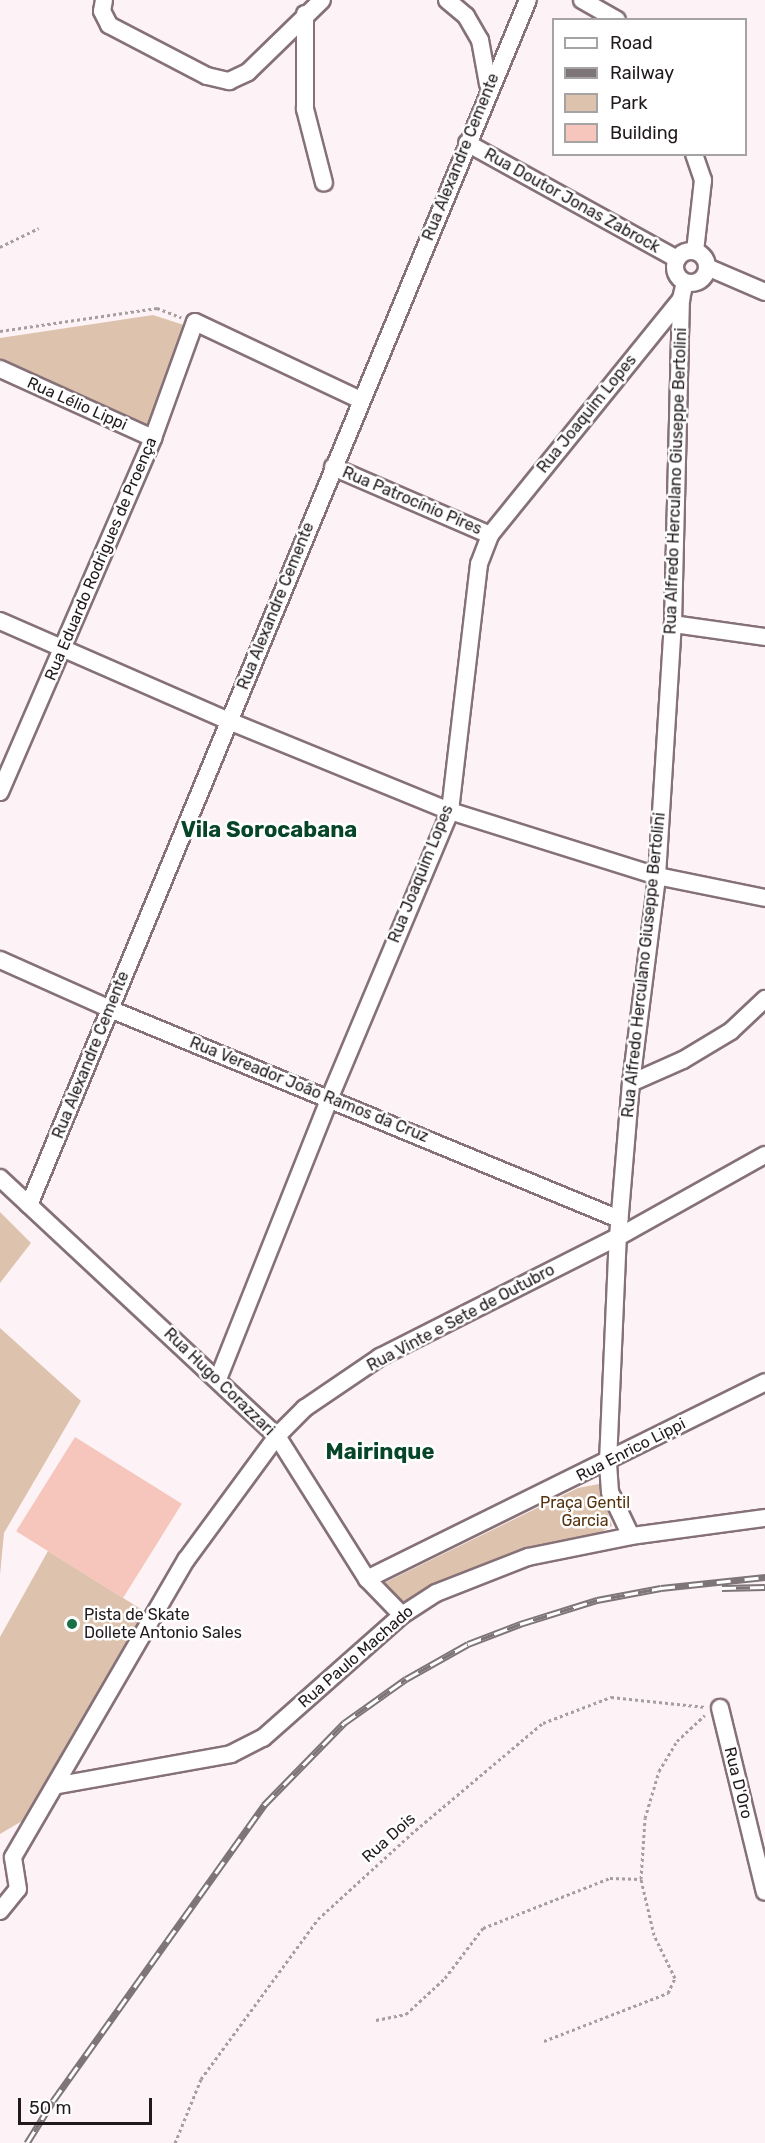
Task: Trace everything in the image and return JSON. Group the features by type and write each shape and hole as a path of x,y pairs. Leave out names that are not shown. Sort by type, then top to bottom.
{"street":[{"path":"104,0 102,11 109,25 207,76 229,81 248,72 305,14 322,0"},
{"path":"447,0 466,16 480,40 488,67 488,90"},
{"path":"582,0 613,18"},
{"name":"Rua Alexandre Cemente","path":"29,1205 525,4"},
{"path":"305,14 305,110 324,183"},
{"name":"Rua Doutor Jonas Zabrock","path":"466,143 676,260"},
{"path":"695,156 702,180 695,251"},
{"path":"695,251 704,256 707,267 700,280 685,282 677,275 676,260 684,252 695,251"},
{"path":"707,267 765,292"},
{"name":"Rua Alfredo Herculano Giuseppe Bertolini","path":"631,1536 610,1492 608,1462 619,1219 631,1083 657,876 673,624 681,299 685,282"},
{"name":"Rua Joaquim Lopes","path":"218,1380 330,1097 450,811 479,564 490,535 681,299"},
{"path":"195,322 361,400"},
{"name":"Rua Eduardo Rodrigues de Proença","path":"0,792 153,438 195,322"},
{"name":"Rua Lélio Lippi","path":"0,369 153,438"},
{"name":"Rua Patrocínio Pires","path":"333,467 490,535"},
{"path":"0,621 229,721 450,811 657,876 765,898"},
{"path":"673,624 765,637"},
{"name":"Rua Vereador João Ramos da Cruz","path":"0,960 110,1009 330,1097 619,1219"},
{"path":"631,1083 683,1060 731,1031 765,999"},
{"name":"Rua Vinte e Sete de Outubro","path":"7,1856 59,1785 186,1560 277,1436 305,1408 380,1357 618,1237 765,1155"},
{"name":"Rua Hugo Corazzari","path":"0,1178 277,1436 368,1579 402,1615"},
{"name":"Rua Enrico Lippi","path":"368,1579 765,1383"},
{"name":"Rua Paulo Machado","path":"59,1785 231,1754 252,1744 402,1615 436,1593 528,1557 631,1536 765,1518"},
{"name":"Rua D'Oro","path":"720,1708 765,1892"},
{"path":"0,1911 18,1889 7,1856"}],"path":[{"path":"0,247 39,228"},
{"path":"0,331 157,308 195,322"},
{"name":"Rua Dois","path":"175,2143 201,2079 318,1919 411,1834 543,1724 612,1697 720,1708"},
{"path":"544,2041 668,1993 675,1978 654,1935 641,1879 645,1818 659,1771 677,1741 697,1718 720,1708"},
{"path":"376,2020 406,2014 445,1978 483,1928 576,1888 610,1878 641,1879"}],"green space":[{"path":"153,315 187,326 147,432 0,361 0,338"},
{"path":"0,1212 31,1243 0,1283"},
{"path":"0,1328 81,1401 4,1533 0,1575"},
{"name":"Praça Gentil Garcia","path":"599,1484 612,1526 594,1536 402,1606 384,1583 578,1488"},
{"path":"48,1551 144,1611 22,1821 0,1834 0,1637"}],"building":[{"path":"75,1437 182,1504 123,1598 16,1531"}],"railway":[{"path":"27,2143 53,2101 264,1805 344,1723 406,1679 468,1644 520,1624 597,1600 661,1588 765,1577"},
{"path":"722,1588 765,1587"}],"place":[{"name":"Pista de Skate Dollete Antonio Sales","path":"72,1624"}],"district":[{"name":"Vila Sorocabana","path":"269,830"},
{"name":"Mairinque","path":"380,1452"}]}
